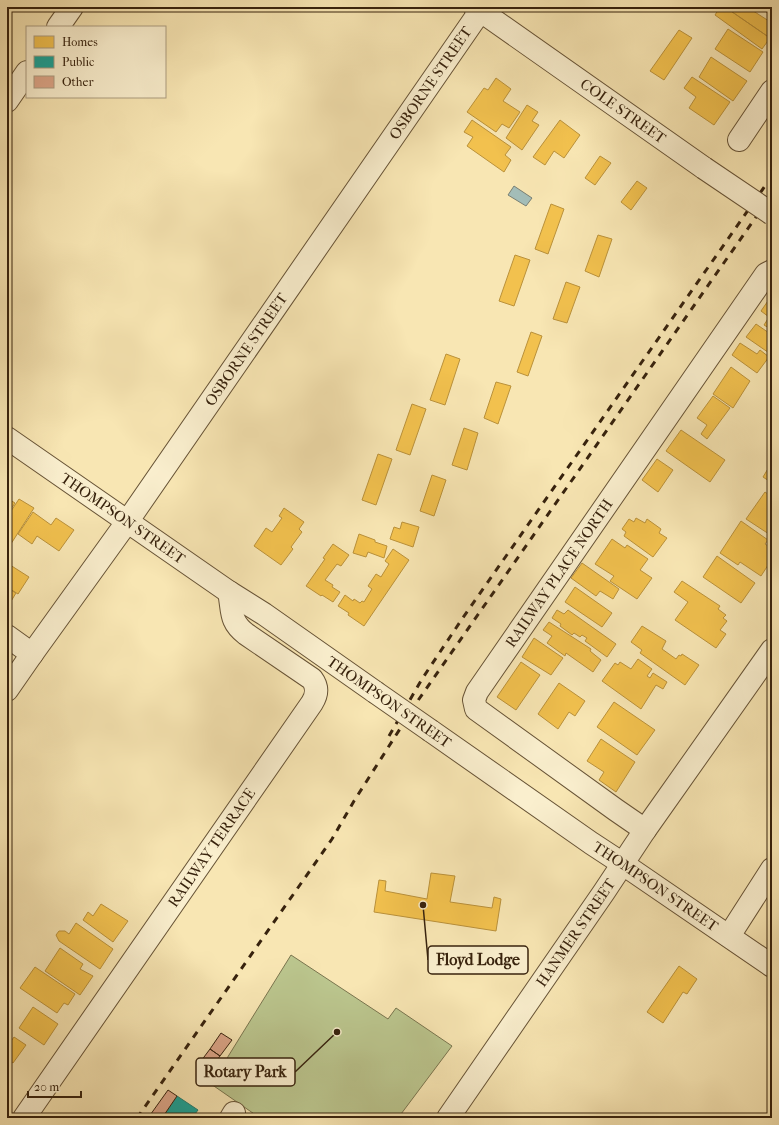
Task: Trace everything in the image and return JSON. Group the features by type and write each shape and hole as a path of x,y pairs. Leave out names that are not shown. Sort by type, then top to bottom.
{"street":[{"path":"59,26 72,7"},
{"name":"COLE STREET","path":"480,8 704,168 772,214"},
{"name":"OSBORNE STREET","path":"7,690 127,522 480,8"},
{"path":"7,101 26,73"},
{"path":"739,140 772,91"},
{"name":"RAILWAY PLACE NORTH","path":"645,830 476,709 474,700 477,692 766,274 772,271"},
{"name":"THOMPSON STREET","path":"7,438 229,592 264,614 591,843 772,966"},
{"name":"RAILWAY TERRACE","path":"24,1118 316,697 316,686 312,679 240,629 232,617 229,592"},
{"path":"7,636 32,654"},
{"name":"HANMER STREET","path":"448,1118 645,830 772,650"},
{"path":"729,936 772,869"}],"green space":[{"path":"291,955 388,1019 396,1008 452,1046 398,1118 260,1118 211,1084"}],"water":[{"path":"514,186 532,198 526,206 508,195"}],"building: Homes":[{"path":"720,7 725,7 770,38 762,49 715,15"},
{"path":"725,7 747,7 772,23 772,34 770,38"},
{"path":"759,7 772,7 772,16"},
{"path":"728,29 763,52 750,72 715,49"},
{"path":"679,30 692,38 664,80 650,71"},
{"path":"711,57 747,81 733,101 699,77"},
{"path":"692,77 730,102 714,125 689,108 696,97 684,88"},
{"path":"496,78 511,89 503,101 520,112 509,128 502,124 496,132 467,112 484,88 488,90"},
{"path":"527,105 538,112 532,121 539,125 522,150 506,138"},
{"path":"472,120 511,147 505,155 511,160 504,172 467,146 473,137 464,132"},
{"path":"560,120 580,135 564,158 554,151 545,165 533,157"},
{"path":"600,156 611,163 595,185 585,178"},
{"path":"637,181 647,188 631,210 621,202"},
{"path":"551,204 564,209 548,254 535,249"},
{"path":"598,235 612,239 599,277 585,271"},
{"path":"515,255 530,260 514,306 499,301"},
{"path":"566,282 580,287 567,323 553,319"},
{"path":"772,295 772,330 764,325 769,317 761,311"},
{"path":"756,324 772,335 772,355 746,337"},
{"path":"531,332 542,336 528,376 517,372"},
{"path":"740,343 757,354 760,350 769,357 757,373 732,355"},
{"path":"446,354 460,359 445,405 430,400"},
{"path":"731,367 750,381 733,408 713,394"},
{"path":"496,382 511,386 498,424 484,418"},
{"path":"713,396 730,408 707,439 701,434 707,425 697,418"},
{"path":"412,404 426,409 410,455 396,450"},
{"path":"464,428 478,433 467,470 452,465"},
{"path":"681,430 725,460 710,482 666,451"},
{"path":"378,454 392,459 376,505 362,500"},
{"path":"657,459 673,470 658,492 642,480"},
{"path":"772,462 772,483 763,477"},
{"path":"432,475 446,480 434,516 420,511"},
{"path":"765,492 772,497 772,536 746,519"},
{"path":"7,498 15,503 7,515"},
{"path":"19,499 34,508 7,550 7,517"},
{"path":"284,508 304,522 299,529 302,532 291,547 293,549 281,565 254,546 266,528 272,532 282,518 279,516"},
{"path":"33,512 51,525 56,518 74,530 59,551 37,536 32,544 18,534"},
{"path":"636,518 645,523 647,519 661,529 659,533 667,538 653,557 624,536 626,532 622,529 629,519 634,522"},
{"path":"741,521 768,540 765,544 772,549 772,559 761,576 740,562 738,565 720,553"},
{"path":"402,522 419,527 413,547 390,539 394,527 400,529"},
{"path":"359,534 387,546 384,558 368,552 366,557 353,553"},
{"path":"612,539 625,548 627,545 648,559 640,570 652,578 637,599 610,581 614,576 595,564"},
{"path":"333,544 349,555 341,566 337,564 325,580 340,592 333,602 306,586 325,559 323,558"},
{"path":"393,549 409,560 364,626 338,606 345,595 353,601 354,599 360,603 362,601 364,602 372,589 368,586 376,574 381,577 389,564 385,561"},
{"path":"717,556 755,583 741,603 703,577"},
{"path":"7,563 29,577 18,594 7,587"},
{"path":"582,563 619,589 613,599 600,591 596,596 571,578"},
{"path":"682,581 720,606 718,609 726,615 723,618 727,621 720,630 726,634 716,648 675,620 688,602 674,592"},
{"path":"575,587 612,613 602,627 565,602"},
{"path":"7,588 16,593 7,608"},
{"path":"557,610 564,614 568,610 616,644 607,657 585,641 587,638 582,635 580,637 574,633 572,635 560,626 561,624 552,618"},
{"path":"549,622 591,649 590,651 601,660 593,672 566,653 565,656 547,643 552,636 543,630"},
{"path":"642,626 666,641 662,649 676,659 682,654 699,665 685,685 640,653 642,650 631,642"},
{"path":"534,638 563,658 551,675 522,657"},
{"path":"638,659 652,669 647,676 650,678 653,673 667,682 663,689 656,685 641,709 602,681 615,663 618,665 620,662 631,669"},
{"path":"521,662 540,675 516,710 497,697"},
{"path":"559,683 585,701 575,716 569,712 558,729 538,714"},
{"path":"614,702 655,730 637,755 597,727"},
{"path":"601,739 635,762 616,792 599,780 604,772 587,761"},
{"path":"431,873 455,876 450,902 492,908 494,897 501,899 496,931 374,912 379,880 386,881 385,891 427,899"},
{"path":"101,904 128,921 113,942 83,920 88,912 93,916"},
{"path":"76,923 113,949 100,969 59,941 56,935 59,931 65,931 69,934"},
{"path":"60,948 83,964 80,969 93,976 80,995 45,971"},
{"path":"679,966 697,979 687,994 683,992 663,1023 647,1012"},
{"path":"35,967 75,994 68,1005 64,1003 57,1013 20,988"},
{"path":"33,1007 58,1024 44,1045 19,1028"},
{"path":"14,1037 26,1045 13,1063 7,1059 7,1047"}],"building: Public":[{"path":"177,1096 198,1110 192,1118 162,1118"}],"building: Other":[{"path":"221,1033 232,1040 220,1056 210,1049"},
{"path":"210,1049 220,1056 210,1074 198,1065"},
{"path":"168,1090 177,1096 162,1118 148,1118"}],"railway":[{"path":"389,736 422,679 462,619 772,176"},
{"path":"137,1118 332,839 354,801 419,699 772,194"}],"place":[{"name":"Floyd Lodge","path":"423,905"},
{"name":"Rotary Park","path":"337,1032"}]}
